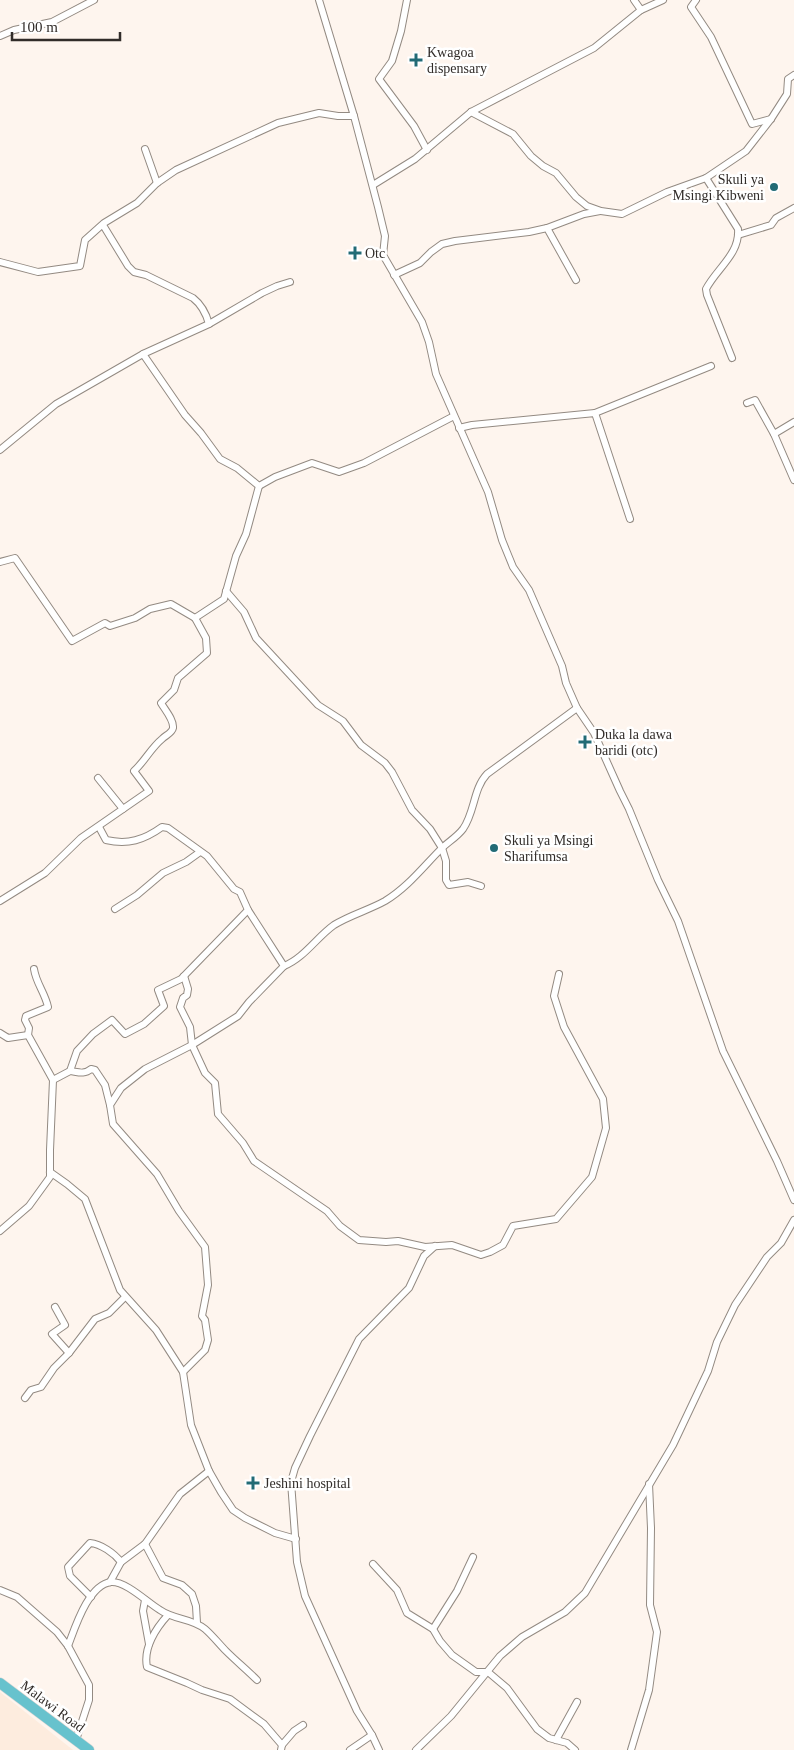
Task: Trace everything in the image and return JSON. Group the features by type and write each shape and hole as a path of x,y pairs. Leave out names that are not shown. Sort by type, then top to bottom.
{"main road":[{"name":"Malawi Road","path":"0,1683 89,1750"}],"street":[{"path":"0,36 14,30 52,22 94,0"},
{"path":"319,0 373,185 385,236 383,255 422,322 429,342 436,374 488,492 502,540 513,567 529,590 548,638 562,666 566,683 577,708 594,733 629,809 658,880 678,921 723,1051 794,1200"},
{"path":"407,0 401,31 392,61 379,79 414,126 427,150"},
{"path":"634,0 641,10"},
{"path":"373,185 427,150 471,112 594,48 641,10 663,0"},
{"path":"696,0 691,7 711,37 752,124 771,119"},
{"path":"471,112 513,134 531,156 543,166 556,173 576,197 587,206 601,211 622,214 667,192 706,178 746,150 771,119 787,94 788,79 794,75"},
{"path":"0,262 38,272 80,266 85,240 103,225 137,203 157,183 176,170 278,123 319,113 354,116"},
{"path":"144,149 157,183"},
{"path":"706,178 738,229 734,251 706,289 732,358"},
{"path":"738,235 771,225 776,218 794,208"},
{"path":"394,275 420,263 442,244 455,240 529,232 547,228 584,214 601,211"},
{"path":"103,225 128,266 134,272 193,298 204,311 209,324"},
{"path":"547,228 576,280"},
{"path":"0,450 56,404 143,354 209,324 276,286 290,282"},
{"path":"143,354 185,415 220,458 237,468 259,486"},
{"path":"459,428 472,425 595,413 711,366"},
{"path":"747,403 755,400 774,434 794,480"},
{"path":"595,413 630,520"},
{"path":"194,618 224,599 236,556 246,534 259,486 275,477 312,463 339,472 356,466 454,416"},
{"path":"774,434 794,422"},
{"path":"0,562 16,558 72,641 105,623 110,626 135,618 150,609 172,604 194,618 206,638 207,654 178,678 174,690 161,704 172,720 173,727 170,733 152,749 134,771 149,791 81,838 45,873 0,901"},
{"path":"226,591 244,612 256,638 318,705 343,721 361,745 385,763 392,772 412,810 430,829 442,848 446,861 446,880 449,885 468,882 481,886"},
{"path":"110,1105 121,1088 146,1069 192,1045 238,1016 284,966 293,962 323,933 336,924 384,902 415,878 442,848 460,832 470,819 481,781 486,774 577,708"},
{"path":"98,778 123,809"},
{"path":"99,827 106,840 119,843 149,836 162,827 174,832 207,856 234,889 240,892 248,910 284,966"},
{"path":"115,909 163,873 186,862 200,852"},
{"path":"53,1080 70,1071 77,1051 93,1034 112,1020 125,1034 144,1024 164,1006 158,990 181,979 248,910"},
{"path":"0,1231 29,1206 50,1178 53,1080 28,1035 29,1028 25,1020 26,1016 48,1007 34,969"},
{"path":"184,976 188,990 180,1007 190,1027 192,1045 205,1073 216,1083 218,1114 243,1143 254,1161 327,1211 340,1226 359,1240 398,1241 424,1246 452,1245 474,1254 481,1254 490,1252 503,1245 513,1226 556,1219 592,1177 606,1128 603,1099 564,1027 554,996 558,974"},
{"path":"0,1033 8,1038 28,1035"},
{"path":"70,1071 79,1074 95,1070 105,1085 113,1124 157,1174 179,1211 205,1247 208,1285 202,1316 205,1320 208,1340 205,1350 183,1372"},
{"path":"50,1172 85,1199 120,1290 156,1330 183,1372 191,1425 209,1471 233,1510 274,1533 296,1539"},
{"path":"416,1750 450,1716 500,1656 522,1637 565,1612 585,1593 673,1445 708,1371 717,1342 735,1305 767,1257 781,1243 794,1220"},
{"path":"379,1750 357,1711 305,1596 297,1562 292,1482 295,1468 306,1444 359,1340 409,1288 424,1256 434,1246"},
{"path":"25,1398 31,1390 41,1387 54,1368 95,1319 109,1313 125,1297"},
{"path":"55,1307 65,1324 52,1334 68,1353"},
{"path":"68,1646 82,1609 91,1597 99,1588 110,1582 121,1562 145,1544 180,1494 209,1471"},
{"path":"630,1750 649,1690 657,1632 650,1605 651,1528 649,1484"},
{"path":"91,1597 70,1576 68,1567 71,1562 90,1542 116,1555 121,1562"},
{"path":"145,1544 163,1578 182,1585 192,1594 196,1606 196,1623"},
{"path":"433,1629 458,1591 473,1557"},
{"path":"373,1564 397,1590 407,1613 433,1629 452,1655 476,1672 488,1672 508,1688 537,1729 549,1738 567,1743 575,1750"},
{"path":"110,1582 119,1583 135,1592 168,1615 196,1623 206,1630 228,1654 257,1680"},
{"path":"0,1590 17,1597 57,1632 68,1646 89,1685 90,1691 76,1740"},
{"path":"145,1600 143,1611 149,1646 147,1667 187,1682 202,1690 230,1698 264,1724 282,1747 294,1731 303,1725"},
{"path":"149,1646 160,1624 168,1615"},
{"path":"556,1740 577,1702"},
{"path":"350,1750 372,1735"}],"shaded area":[{"path":"0,1692 73,1750 0,1750"}],"place":[{"name":"Kwagoa dispensary","path":"416,60"},
{"name":"Skuli ya Msingi Kibweni","path":"774,187"},
{"name":"Otc","path":"355,253"},
{"name":"Duka la dawa baridi (otc)","path":"585,742"},
{"name":"Skuli ya Msingi Sharifumsa","path":"494,848"},
{"name":"Jeshini hospital","path":"253,1483"}]}
